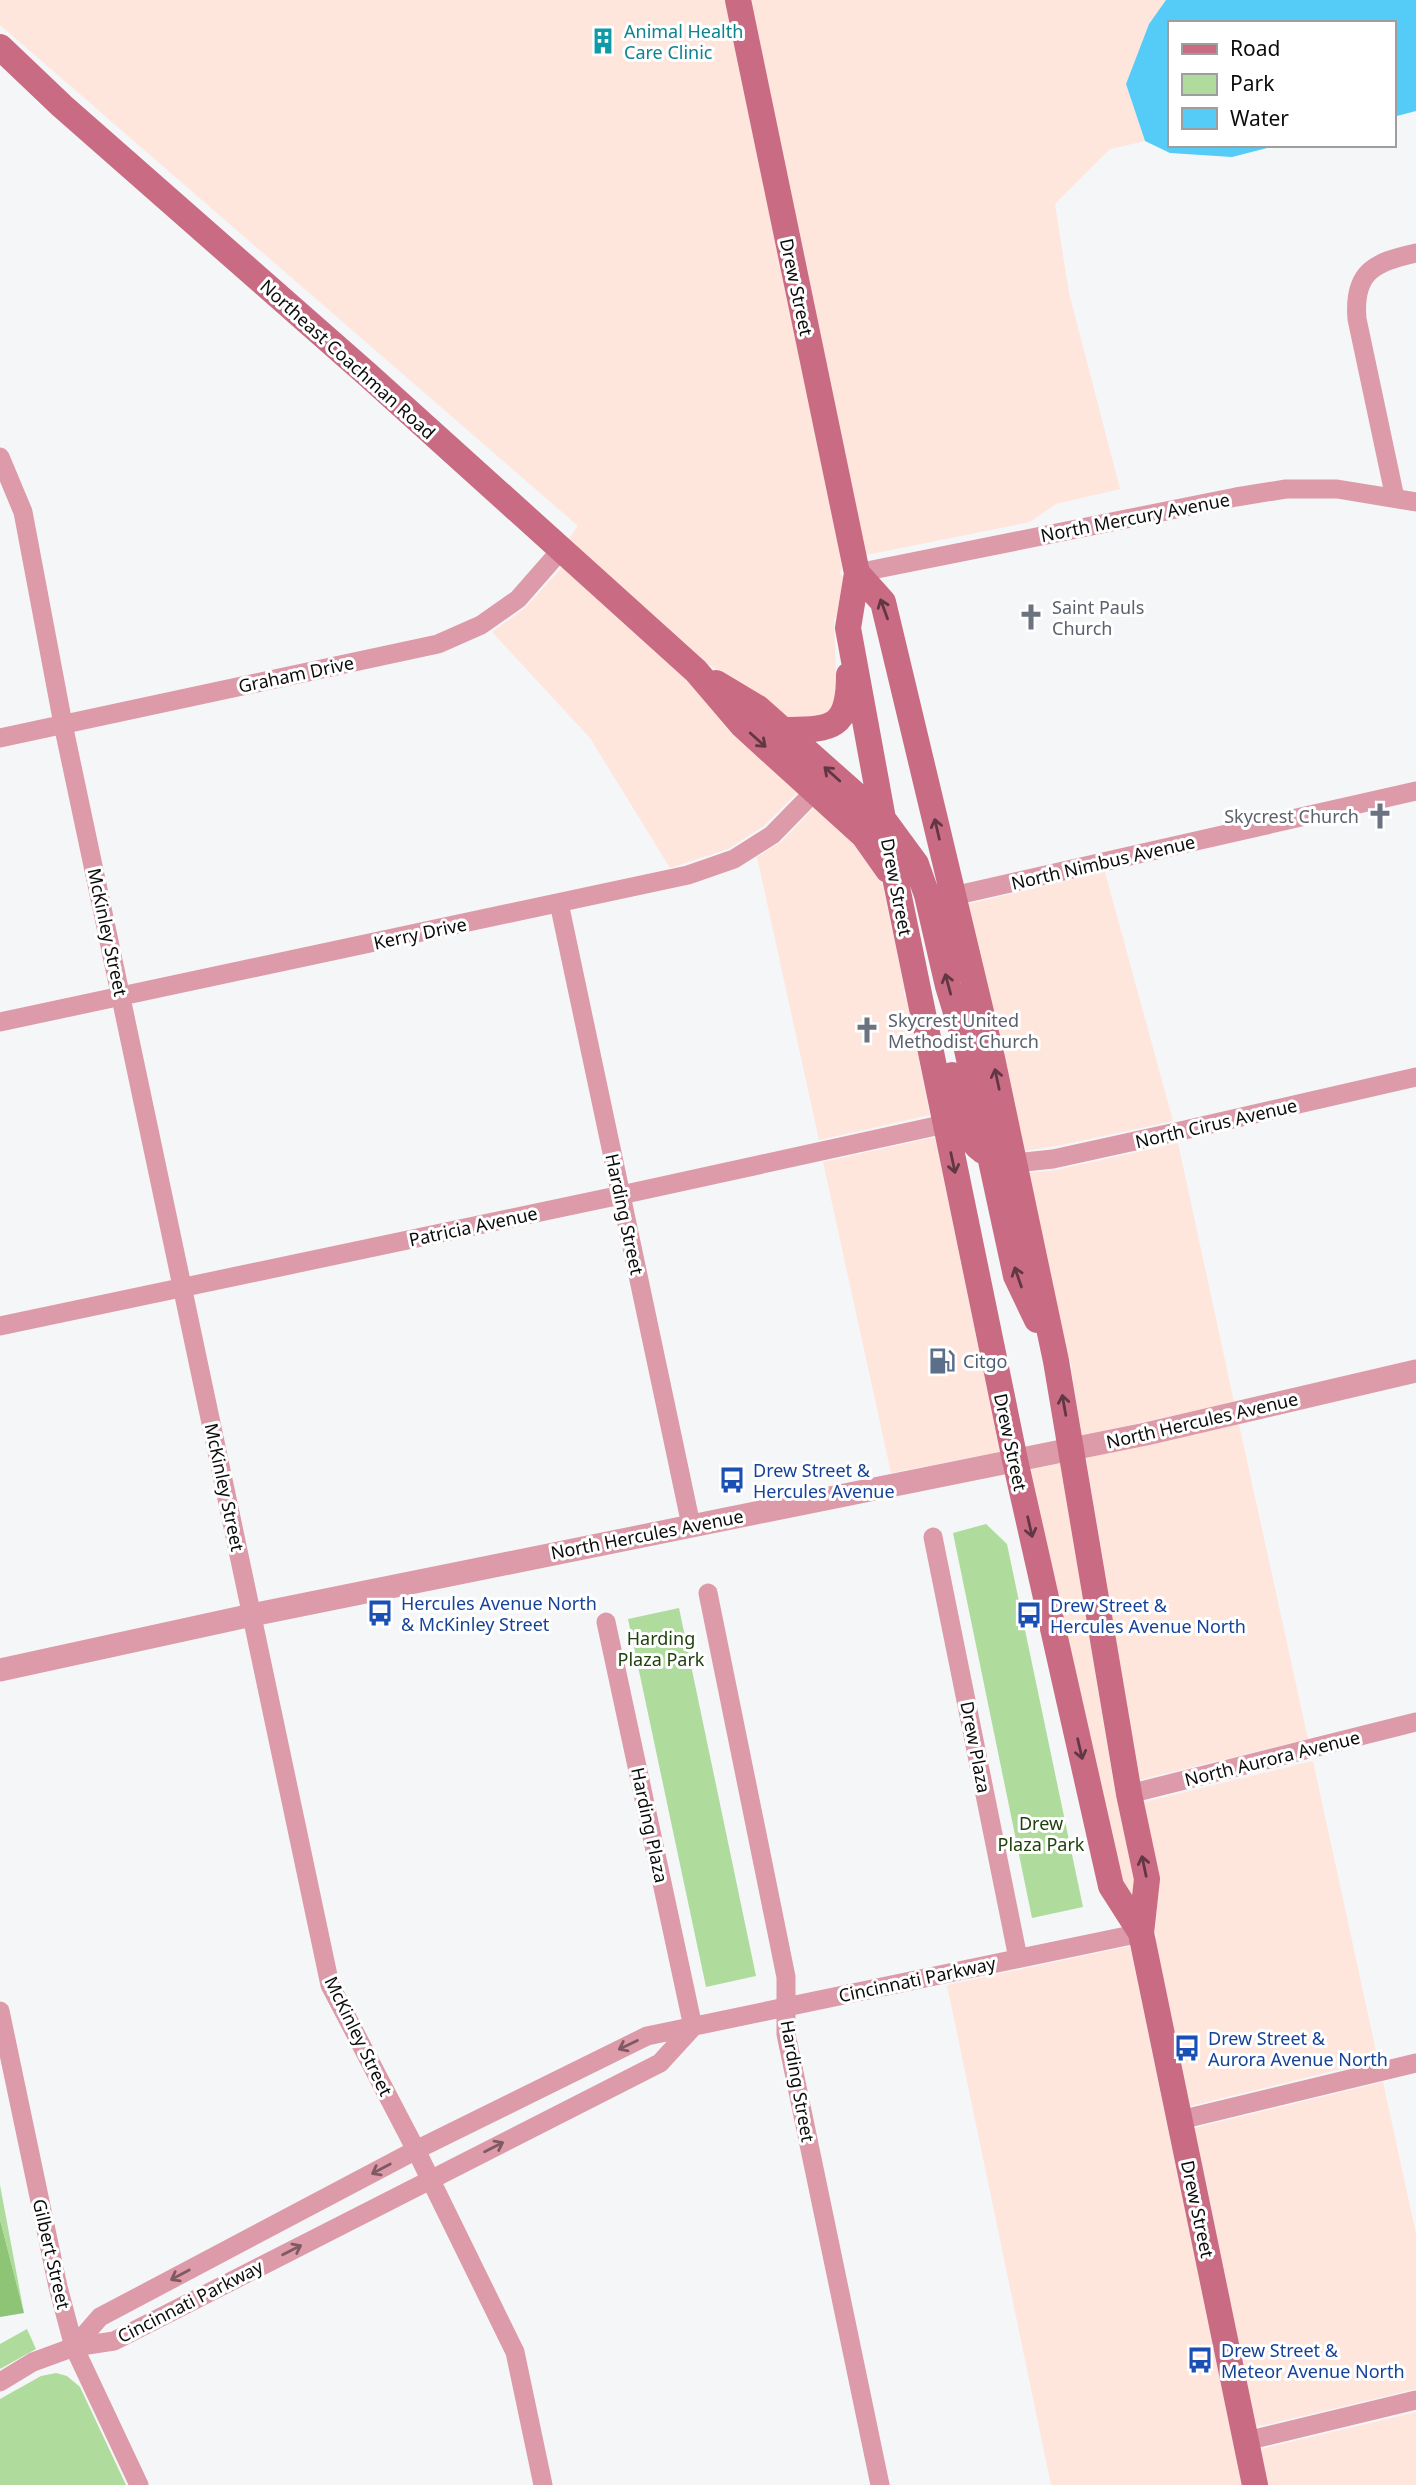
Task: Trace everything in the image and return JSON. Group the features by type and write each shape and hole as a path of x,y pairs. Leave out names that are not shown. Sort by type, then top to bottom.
{"main road":[{"name":"Drew Street","path":"738,0 857,573 848,628 895,881 945,1124 1015,1460 1111,1886 1140,1933"},
{"name":"Northeast Coachman Road","path":"0,47 62,106 368,375 696,671 743,726 864,836 895,881"},
{"name":"Drew Street","path":"857,573 883,602 992,1058 1002,1160"},
{"path":"783,730 825,729 839,719 849,701 848,628"},
{"name":"Northeast Coachman Road","path":"696,671 758,708 883,819"},
{"name":"Drew Street","path":"883,819 916,864 927,895 948,986 1002,1160 1056,1361 1129,1794 1147,1879 1140,1933 1255,2485"},
{"path":"919,996 947,1051 964,1123 970,1137 978,1148 1002,1160"}],"street":[{"path":"1395,498 1355,300 1359,285 1371,269 1388,259 1416,253"},
{"name":"McKinley Street","path":"0,457 23,512 63,724 330,1985 431,2179 515,2352 543,2485"},
{"name":"North Mercury Avenue","path":"857,573 1286,489 1337,489 1416,502"},
{"name":"Graham Drive","path":"0,738 438,644 481,625 518,599 561,550"},
{"name":"North Nimbus Avenue","path":"953,896 1416,790"},
{"name":"Kerry Drive","path":"0,1022 688,875 734,859 772,835 815,791"},
{"name":"Harding Street","path":"559,903 691,1525"},
{"name":"North Cirus Avenue","path":"1002,1160 1053,1159 1416,1077"},
{"name":"Patricia Avenue","path":"0,1326 945,1124"},
{"name":"North Hercules Avenue","path":"0,1670 252,1615 1072,1449 1416,1371"},
{"name":"Drew Plaza","path":"933,1537 1018,1958"},
{"name":"Harding Street","path":"708,1593 786,1977 786,2034 880,2485"},
{"name":"Harding Plaza","path":"606,1622 693,2027"},
{"name":"North Aurora Avenue","path":"1129,1794 1416,1722"},
{"name":"Cincinnati Parkway","path":"74,2347 100,2317 416,2150 647,2036 1140,1933"},
{"name":"Gilbert Street","path":"0,2011 58,2287 74,2347 139,2485"},
{"name":"Cincinnati Parkway","path":"74,2347 114,2341 660,2063 693,2027"},
{"path":"1180,2120 1416,2063"},
{"path":"0,2382 33,2362 74,2347"},
{"path":"1246,2441 1416,2400"}],"shaded area":[{"path":"0,0 725,0 843,569 839,572 843,577 837,617 834,619 837,698 829,712 821,718 788,719 765,699 705,662 568,540 578,526 0,25"},
{"path":"751,0 1166,0 1149,24 1126,84 1145,141 1110,149 1055,204 1069,293 1120,489 1056,504 1030,522 866,555"},
{"path":"562,567 687,679 798,792 764,826 728,849 670,868 590,738 492,632 525,608"},
{"path":"815,807 854,843 883,885 930,1115 819,1140 757,857 781,842"},
{"path":"1105,872 1173,1121 1025,1151 968,904"},
{"path":"935,1137 1000,1452 891,1473 823,1162"},
{"path":"1178,1143 1234,1402 1082,1436 1072,1366 1029,1173 1055,1170"},
{"path":"1239,1424 1308,1739 1139,1780 1086,1458"},
{"path":"1061,1463 1114,1786 1134,1880 1132,1897 1123,1881 1030,1469"},
{"path":"1313,1761 1378,2060 1190,2106 1155,1938 1157,1936 1153,1930 1144,1802"},
{"path":"1130,1946 1242,2485 1051,2485 947,1985"},
{"path":"1383,2082 1416,2234 1416,2389 1256,2427 1194,2128"},
{"path":"1416,2412 1416,2485 1268,2485 1261,2449"}],"green space":[{"name":"Drew Plaza Park","path":"986,1524 1007,1544 1083,1907 1032,1918 953,1533"},
{"name":"Harding Plaza Park","path":"679,1608 756,1976 706,1987 628,1619"},
{"path":"0,2185 24,2313 0,2220"},
{"path":"0,2220 24,2313 0,2317"},
{"path":"27,2329 36,2349 0,2369 0,2344"},
{"path":"56,2373 67,2376 80,2387 126,2485 0,2485 0,2399 41,2376"}],"water":[{"path":"1166,0 1416,0 1416,111 1395,116 1395,21 1168,21 1168,147 1271,147 1232,157 1170,153 1145,141 1126,84 1149,24"}],"place":[{"name":"Animal Health Care Clinic","path":"603,41"},
{"name":"Saint Pauls Church","path":"1031,617"},
{"name":"Skycrest Church","path":"1380,816"},
{"name":"Skycrest United Methodist Church","path":"867,1030"},
{"name":"Citgo","path":"942,1361"},
{"name":"Drew Street & Hercules Avenue","path":"732,1480"},
{"name":"Hercules Avenue North & McKinley Street","path":"380,1613"},
{"name":"Drew Street & Hercules Avenue North","path":"1029,1615"},
{"name":"Drew Street & Aurora Avenue North","path":"1187,2048"},
{"name":"Drew Street & Meteor Avenue North","path":"1200,2360"}]}
